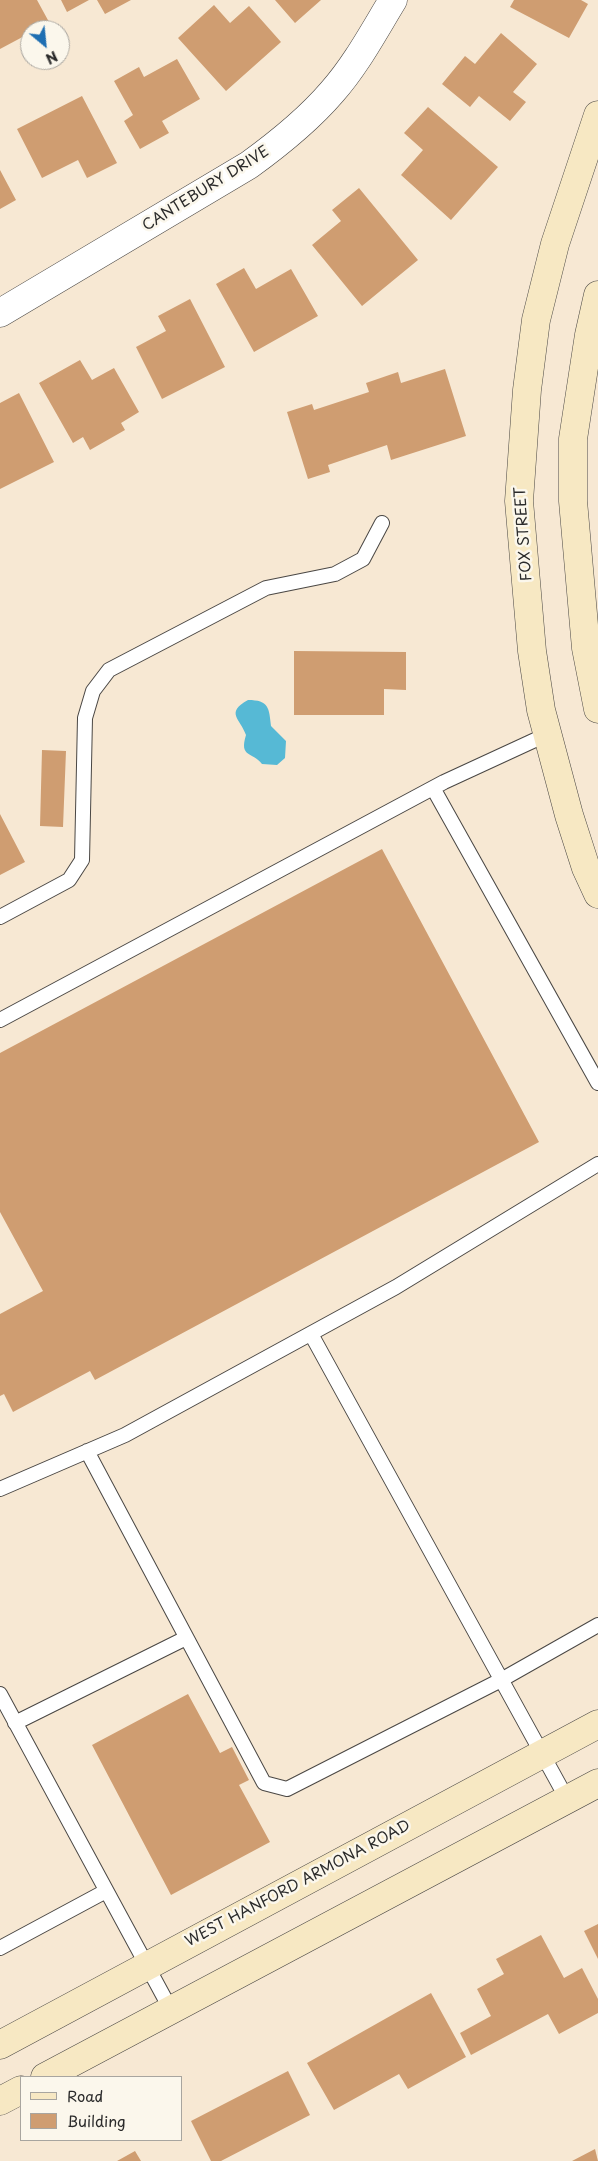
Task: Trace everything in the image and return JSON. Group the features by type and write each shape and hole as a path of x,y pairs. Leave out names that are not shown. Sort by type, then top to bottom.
{"main road":[{"name":"FOX STREET","path":"598,115 555,244 536,320 527,390 519,501 532,651 541,710 569,815 586,868 598,894"},
{"path":"598,295 589,335 573,439 573,501 586,648 598,710"},
{"name":"WEST HANFORD ARMONA ROAD","path":"0,2045 598,1724"},
{"path":"47,2076 598,1783"},
{"path":"0,2101 20,2091"}],"street":[{"name":"CANTEBURY DRIVE","path":"0,314 249,165 283,140 332,92 368,41 393,0"}],"lane":[{"path":"0,917 69,880 82,860 85,718 93,691 109,670 266,588 335,574 356,563 363,559 382,523"},
{"path":"0,1020 433,788 548,734"},
{"path":"433,788 598,1083"},
{"path":"0,1489 125,1435 311,1334 408,1280 598,1164"},
{"path":"311,1334 567,1799"},
{"path":"87,1451 264,1783 287,1789 501,1680 598,1625"},
{"path":"15,1723 186,1638"},
{"path":"0,1694 171,2010"},
{"path":"0,1948 106,1891"}],"water":[{"path":"248,700 255,700 267,706 271,726 286,741 285,758 277,765 262,764 245,751 244,742 246,735 236,716 236,712"}],"building":[{"path":"0,0 37,0 48,20 20,20 20,38 0,49"},
{"path":"61,0 89,0 67,12"},
{"path":"97,0 131,0 105,14"},
{"path":"275,0 321,0 295,23"},
{"path":"514,0 581,0 588,4 569,38 510,7"},
{"path":"214,5 230,23 249,6 281,42 226,91 178,38"},
{"path":"501,33 537,64 513,92 526,102 510,121 479,96 470,107 442,84 465,56 475,64"},
{"path":"177,59 200,99 162,121 169,133 140,149 124,121 133,115 114,81 139,67 144,77"},
{"path":"82,96 117,163 87,178 78,160 42,178 17,129"},
{"path":"428,107 498,167 451,220 401,175 423,150 404,133"},
{"path":"0,170 16,200 0,209"},
{"path":"359,188 418,260 362,306 312,245 341,221 332,210"},
{"path":"244,268 256,289 291,269 318,316 254,352 216,284"},
{"path":"190,299 225,367 162,399 136,347 166,331 158,316"},
{"path":"80,360 92,380 114,368 139,412 121,423 125,430 90,450 83,437 73,443 39,383"},
{"path":"445,369 466,436 391,460 387,445 328,465 330,472 308,479 287,412 312,404 314,410 369,392 366,383 398,372 401,383"},
{"path":"19,393 54,462 0,489 0,403"},
{"path":"294,651 406,652 406,690 384,689 384,715 294,715"},
{"path":"42,750 66,751 63,827 40,826"},
{"path":"0,814 25,862 0,875"},
{"path":"382,849 539,1142 95,1380 90,1371 13,1412 4,1394 0,1396 0,1314 43,1291 0,1212 0,1053"},
{"path":"188,1694 220,1753 232,1747 249,1780 239,1785 270,1842 171,1895 92,1745"},
{"path":"598,1924 598,1959 584,1931"},
{"path":"541,1935 564,1978 582,1968 598,1999 598,2013 559,2034 548,2014 471,2055 460,2033 491,2016 477,1989 504,1974 496,1959"},
{"path":"431,1993 466,2057 408,2089 399,2074 334,2110 307,2063"},
{"path":"288,2071 310,2115 221,2161 211,2161 191,2121"},
{"path":"595,2149 598,2161 572,2161"},
{"path":"135,2151 141,2161 117,2161"}]}
